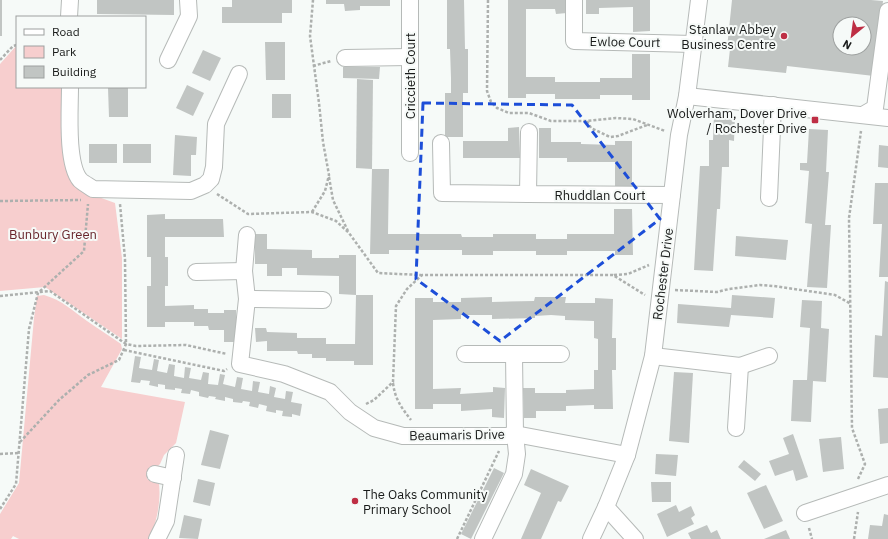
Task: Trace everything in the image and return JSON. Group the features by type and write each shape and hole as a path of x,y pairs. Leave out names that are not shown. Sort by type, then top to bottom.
{"street":[{"path":"69,16 70,0"},
{"path":"168,60 189,16 188,0"},
{"name":"Criccieth Court","path":"410,0 410,153"},
{"name":"Ewloe Court","path":"574,0 574,41 693,44"},
{"name":"Rochester Drive","path":"591,539 627,455 653,356 679,135 687,96 699,0"},
{"path":"863,115 875,108 888,11"},
{"path":"345,58 409,57"},
{"path":"70,88 70,144 73,165 80,179 93,189 191,191 205,185 211,179 214,167 216,124 239,74"},
{"path":"687,96 888,118"},
{"path":"769,198 772,105"},
{"path":"528,194 529,132"},
{"name":"Rhuddlan Court","path":"441,143 442,193 672,195"},
{"path":"241,361 247,299 244,271 246,235"},
{"path":"196,272 244,271"},
{"path":"247,299 323,300"},
{"path":"465,354 561,354"},
{"path":"483,539 514,474 517,454 510,435 514,354"},
{"path":"653,356 740,366 769,356"},
{"name":"Beaumaris Drive","path":"241,361 284,374 330,392 350,412 374,428 403,436 510,435 627,455"},
{"path":"736,428 740,366"},
{"path":"157,539 166,521 176,455"},
{"path":"155,474 173,478"},
{"path":"805,513 888,485"},
{"path":"606,507 635,539"}],"path":[{"path":"312,0 310,36 323,142 333,200 348,233"},
{"path":"488,0 487,91 491,102 497,108 509,113 529,113 551,121 587,121 616,118 633,119 679,135"},
{"path":"0,60 13,46 16,45"},
{"path":"854,539 860,495 857,483 865,464 852,428 849,218 863,115"},
{"path":"587,121 591,128 610,137 618,136 648,125"},
{"path":"312,212 325,191 329,175"},
{"path":"205,185 248,214 312,212 336,221 348,233 378,273 422,275 613,276 628,274 664,257"},
{"path":"20,442 59,400 88,375 119,360 124,350 126,344 125,259 118,190"},
{"path":"0,201 81,200"},
{"path":"0,509 16,484 29,329 38,293 84,251 89,200"},
{"path":"422,275 407,290 396,306 393,382 394,395 403,410 425,436"},
{"path":"613,276 645,295 660,293 718,292 729,289 774,286 835,295 851,304"},
{"path":"0,296 50,291 126,344 136,346 186,345 241,361"},
{"path":"124,350 224,370 241,361"},
{"path":"350,412 374,400 393,382"},
{"path":"457,539 510,435"},
{"path":"0,454 19,453"}],"highlighted area":[{"path":"423,103 572,105 660,219 500,341 416,279"}],"green space":[{"name":"Bunbury Green","path":"16,46 16,88 63,88 85,192 115,203 122,258 122,339 45,287 0,291 0,64"},
{"path":"44,295 62,303 121,344 122,349 101,387 185,402 176,443 164,455 160,464 155,469 149,471 147,479 159,484 159,497 156,520 148,539 19,539 13,536 11,539 0,539 0,514 19,483 34,318 37,296"}],"building":[{"path":"0,0 2,0 2,36 0,36"},
{"path":"97,0 174,0 174,15 97,14"},
{"path":"232,0 292,0 292,13 282,13 282,23 222,23 222,7 232,7"},
{"path":"326,0 390,0 390,6 360,6 360,10 345,11 344,4 326,4"},
{"path":"447,0 464,0 465,49 468,49 468,93 463,93 463,137 445,137 445,93 451,93 450,49 447,49"},
{"path":"508,0 567,0 567,13 556,14 555,9 526,9 526,77 555,77 555,82 600,82 600,78 632,78 632,54 650,54 650,100 632,100 632,95 600,95 600,99 555,99 555,94 526,94 526,98 508,98"},
{"path":"586,0 650,0 650,31 633,32 633,7 599,8 599,14 586,14"},
{"name":"Stanlaw Abbey Business Centre","path":"732,0 883,1 874,76 787,66 786,73 728,67 730,49 727,48"},
{"path":"265,42 285,42 285,80 266,80"},
{"path":"203,50 221,58 210,81 192,73"},
{"path":"343,67 380,67 379,79 343,78"},
{"path":"357,79 373,80 372,169 356,168"},
{"path":"187,85 204,93 193,116 176,108"},
{"path":"108,88 128,88 128,117 109,117"},
{"path":"272,94 291,94 291,118 272,118"},
{"path":"714,114 735,115 734,141 729,140 729,167 722,167 720,209 717,209 713,271 694,270 700,166 709,166 709,140 713,140"},
{"path":"519,127 520,158 463,158 463,141 508,141 508,128"},
{"path":"539,128 551,128 551,142 581,142 581,144 615,145 615,141 632,141 632,186 615,186 615,162 567,162 567,158 539,158"},
{"path":"809,129 828,130 826,172 829,172 825,225 831,225 827,288 807,287 812,224 805,223 809,171 800,170 800,163 807,163"},
{"path":"175,135 197,137 196,155 191,155 191,176 173,175"},
{"path":"89,144 117,144 117,163 89,163"},
{"path":"123,144 151,144 151,163 123,163"},
{"path":"879,145 888,146 888,168 878,167"},
{"path":"372,169 389,169 388,234 461,234 462,237 493,237 493,234 536,234 536,239 567,239 567,234 614,234 614,209 632,209 633,255 615,255 615,251 567,251 567,255 536,255 536,251 493,251 493,255 462,255 462,250 389,250 389,254 370,254"},
{"path":"875,183 888,183 888,277 879,277 882,224 873,224"},
{"path":"165,214 165,219 223,219 224,237 165,237 165,257 168,257 168,286 165,286 165,306 194,305 194,309 208,309 208,313 224,313 224,310 236,310 237,342 224,342 224,330 209,330 208,326 194,326 194,322 165,322 165,327 147,327 147,286 151,286 151,257 147,257 147,215"},
{"path":"255,234 267,234 267,249 312,250 312,258 339,258 339,255 356,255 356,295 339,294 339,276 297,275 297,268 282,268 282,276 267,276 267,264 255,264"},
{"path":"736,236 788,240 786,260 735,256"},
{"path":"885,281 888,282 888,378 873,377 875,335 882,336"},
{"path":"356,295 373,295 373,365 354,365 354,361 326,361 326,358 312,358 312,354 298,354 297,351 267,351 267,341 256,342 255,328 266,328 267,332 297,333 297,338 326,338 326,344 355,344"},
{"path":"732,295 775,298 773,318 731,315 729,327 677,323 678,304 731,308"},
{"path":"492,297 492,302 534,301 535,297 566,297 565,303 595,303 595,298 613,299 612,338 616,338 616,370 612,370 613,409 594,409 594,405 566,406 566,411 536,411 536,418 524,418 523,388 535,388 535,393 566,393 566,390 594,389 594,370 598,370 598,339 594,338 594,321 565,320 565,316 551,315 535,316 535,318 492,319 492,315 461,315 461,319 433,320 433,389 461,388 460,394 493,392 493,387 505,388 504,418 492,417 492,409 461,411 461,404 433,404 433,409 415,409 415,298 433,298 433,302 461,302 461,298"},
{"path":"802,300 822,301 821,328 829,329 826,382 813,381 811,422 791,421 793,380 807,380 810,328 800,327"},
{"path":"135,356 141,357 139,368 152,370 154,359 159,360 157,371 167,373 169,364 175,365 174,376 184,378 185,367 191,368 189,378 201,380 203,372 209,373 208,384 218,385 220,374 225,375 223,384 235,387 237,377 243,378 241,389 252,391 253,381 260,382 258,392 269,394 270,386 276,388 274,397 285,399 286,391 293,392 291,402 302,404 300,416 292,414 292,417 282,416 283,411 276,410 276,413 266,411 267,406 259,404 258,408 249,406 250,402 233,402 233,399 225,397 225,401 215,399 216,397 209,396 208,398 199,396 199,392 191,390 190,394 181,393 182,389 165,389 165,385 158,384 158,387 149,385 150,381 141,380 140,383 131,382"},
{"path":"674,372 693,373 689,443 669,441"},
{"path":"888,408 888,443 880,444 878,409"},
{"path":"210,430 229,435 220,469 201,465"},
{"path":"793,434 808,477 796,481 793,470 775,476 769,461 789,454 783,438"},
{"path":"841,437 844,469 823,472 819,439"},
{"path":"656,454 678,455 676,476 655,474"},
{"path":"744,460 761,474 755,481 738,467"},
{"path":"494,468 504,473 471,539 461,534"},
{"path":"531,469 569,486 561,502 558,501 541,539 521,539 541,493 524,485"},
{"path":"198,479 215,483 210,506 193,502"},
{"path":"651,482 671,482 671,502 652,502"},
{"path":"766,485 783,521 764,529 747,493"},
{"path":"676,505 679,512 691,506 695,515 691,518 694,524 667,537 657,514"},
{"path":"884,514 888,515 888,539 868,539 870,525 882,526"},
{"path":"184,515 202,519 198,539 179,538"},
{"path":"707,525 711,533 717,530 721,539 691,539 688,533"},
{"path":"786,530 790,539 764,539"}],"place":[{"name":"Stanlaw Abbey Business Centre","path":"784,36"},
{"name":"Wolverham, Dover Drive / Rochester Drive","path":"815,120"},
{"name":"The Oaks Community Primary School","path":"355,501"}]}
